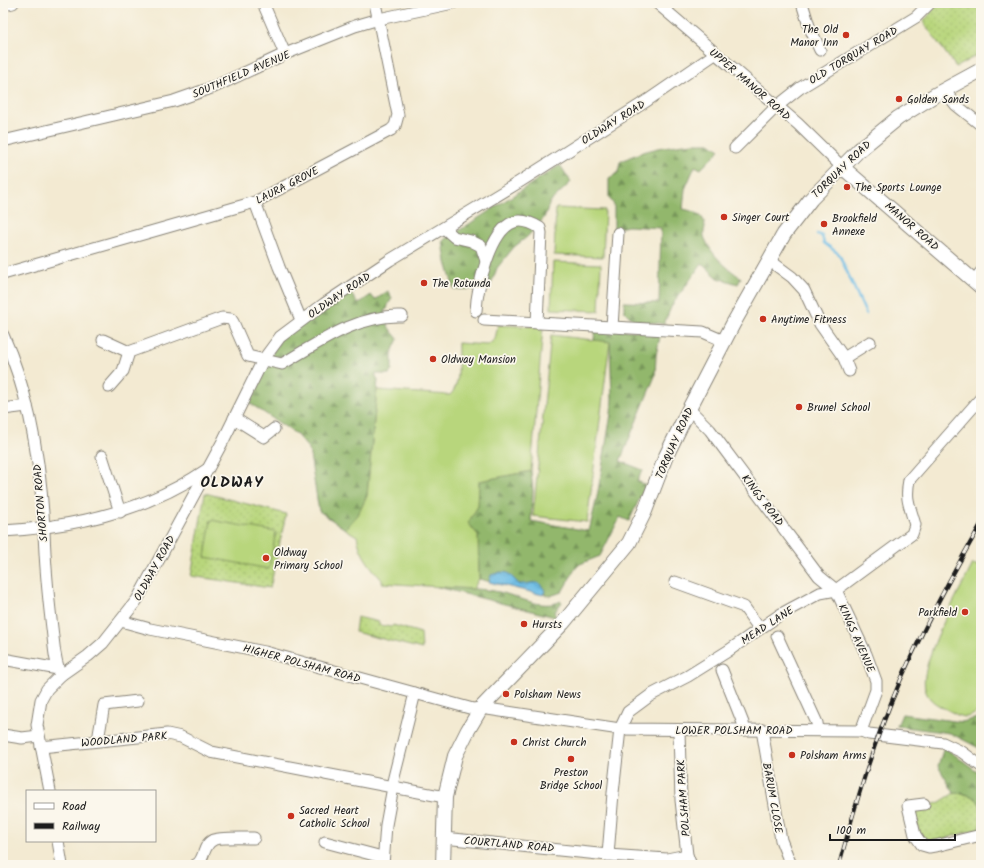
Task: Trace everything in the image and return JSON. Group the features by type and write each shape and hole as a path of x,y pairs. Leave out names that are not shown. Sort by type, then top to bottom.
{"main road":[{"name":"TORQUAY ROAD","path":"443,865 447,839 445,797 455,756 468,730 481,708 563,623 629,543 645,511 666,456 689,408 724,341 784,234 802,208 841,166 859,150 898,118 944,90 981,70"},
{"name":"MANOR ROAD","path":"841,166 978,280"}],"street":[{"path":"3,5 13,3"},
{"path":"263,3 285,54"},
{"name":"LAURA GROVE","path":"3,274 255,202 373,141 395,126 398,115 375,3"},
{"name":"SOUTHFIELD AVENUE","path":"3,141 174,102 214,87 285,54 355,26 378,19 453,3"},
{"name":"UPPER MANOR ROAD","path":"657,3 776,107 798,124 841,166"},
{"path":"802,3 809,26 820,50"},
{"name":"OLD TORQUAY ROAD","path":"735,148 776,107 800,88 916,17 930,3"},
{"name":"OLDWAY ROAD","path":"50,790 37,725 41,700 47,689 60,672 88,656 122,621 154,571 263,360 280,337 301,320 390,260 516,184 648,100 715,54"},
{"path":"944,90 956,105 981,125"},
{"path":"255,202 279,267 301,320"},
{"path":"476,311 477,296 486,261 500,232 513,222 528,221 540,228 536,323"},
{"path":"444,228 454,237 471,241 481,246 486,261"},
{"path":"612,328 618,233"},
{"path":"769,260 792,277 804,290 820,324 844,358 849,371"},
{"path":"103,340 129,352 216,319 226,318 233,322 248,356 282,364 354,324 390,315 402,316"},
{"path":"484,320 703,332 724,341"},
{"name":"SHORTON ROAD","path":"3,335 15,363 27,406 36,460 44,528 46,587 60,672"},
{"path":"844,358 870,342"},
{"path":"109,387 124,371 129,352"},
{"name":"MEAD LANE","path":"608,855 612,793 620,729 628,712 651,696 688,676 728,651 759,628 820,592 836,590 912,534 915,525 906,494 909,480 981,398"},
{"path":"3,409 27,406"},
{"name":"KINGS ROAD","path":"689,408 710,430 819,576 836,590"},
{"path":"234,418 264,437 274,429"},
{"path":"102,456 120,512"},
{"path":"3,531 44,528 120,512 140,504 208,469"},
{"path":"675,582 744,608 759,628"},
{"name":"KINGS AVENUE","path":"836,590 866,654 876,681 876,690 865,732"},
{"name":"HIGHER POLSHAM ROAD","path":"122,621 150,629 265,652 473,709 481,708"},
{"path":"777,636 817,723 818,730"},
{"path":"3,659 60,672"},
{"path":"722,670 744,723 744,729"},
{"path":"325,842 382,861 393,781 415,693"},
{"path":"98,740 104,705 138,701"},
{"name":"LOWER POLSHAM ROAD","path":"481,708 620,729 679,731 744,729 865,732 943,743 962,752 981,766"},
{"name":"BARUM CLOSE","path":"762,730 781,840 791,865"},
{"name":"POLSHAM PARK","path":"679,731 681,800 689,860"},
{"name":"WOODLAND PARK","path":"3,735 40,742 98,740 160,734 174,735 211,752 445,797"},
{"path":"924,804 904,806 915,835 922,845 929,847 981,835"},
{"path":"195,865 200,862 207,845 213,840 254,838"},
{"name":"COURTLAND ROAD","path":"447,839 608,855 689,860"},
{"path":"58,842 62,865"}],"green space":[{"path":"939,3 981,3 981,53 956,67 923,22"},
{"path":"710,143 720,150 701,169 695,166 685,189 683,209 701,216 705,227 704,238 711,251 741,278 738,284 718,278 702,263 672,305 664,324 633,320 624,311 624,302 659,303 661,228 628,226 614,229 614,205 609,197 609,178 618,173 620,162 637,154 674,145"},
{"path":"560,165 571,182 550,202 544,218 527,237 514,247 497,268 489,290 454,289 446,262 443,241"},
{"path":"556,208 605,210 603,257 554,255"},
{"path":"553,262 601,264 599,311 551,309"},
{"path":"349,291 358,304 371,295 375,300 388,291 392,298 387,309 385,309 385,321 387,321 389,328 398,339 392,352 392,370 389,374 375,374 378,380 367,496 358,515 345,529 319,511 309,449 296,434 245,400 281,338"},
{"path":"498,325 543,327 531,471 479,481 478,506 468,523 478,535 479,579 473,589 382,583 382,580 363,555 357,536 345,529 358,515 367,496 377,390 450,395 454,390 458,378 458,343 488,345 495,339"},
{"path":"595,329 661,332 656,355 655,376 620,461 643,470 637,481 646,485 629,521 620,517 600,556 580,564 575,569 562,592 550,596 479,579 478,535 468,523 478,506 479,481 531,471 533,491 531,521 589,531 597,497 611,414 612,398 610,343 594,340"},
{"path":"551,335 610,342 587,522 533,516"},
{"path":"205,493 286,514 270,588 191,576"},
{"path":"211,520 276,532 269,569 205,557"},
{"name":"Parkfield","path":"973,564 981,567 981,712 979,711 970,716 963,717 934,702 926,692 924,681 927,666 941,628"},
{"path":"434,586 491,590 538,604 554,604 561,601 562,602 554,613 556,615 555,617"},
{"path":"357,617 379,622 379,625 391,627 393,625 421,633 422,649 355,632"},
{"path":"902,714 962,722 981,717 981,749 950,733 897,726"},
{"path":"944,747 981,774 981,805 973,797 966,794 954,793 938,766"},
{"path":"954,793 975,798 980,806 981,828 940,840 927,841 922,838 914,817 916,811 940,802"}],"water":[{"path":"501,572 508,573 519,584 540,584 545,591 543,595 489,582 491,575"}],"waterway":[{"path":"817,234 822,236 824,243 839,254 866,314"}],"railway":[{"path":"839,865 864,777 892,700 927,623 981,524"}],"place":[{"name":"The Old Manor Inn","path":"846,35"},
{"name":"Golden Sands","path":"899,99"},
{"name":"The Sports Lounge","path":"847,187"},
{"name":"Singer Court","path":"724,217"},
{"name":"Brookfield Annexe","path":"824,224"},
{"name":"The Rotunda","path":"424,283"},
{"name":"Anytime Fitness","path":"763,319"},
{"name":"Oldway Mansion","path":"433,359"},
{"name":"Brunel School","path":"799,407"},
{"name":"Oldway Primary School","path":"266,558"},
{"name":"Parkfield","path":"965,612"},
{"name":"Hursts","path":"524,624"},
{"name":"Polsham News","path":"506,694"},
{"name":"Christ Church","path":"514,742"},
{"name":"Polsham Arms","path":"792,755"},
{"name":"Preston Bridge School","path":"571,759"},
{"name":"Sacred Heart Catholic School","path":"291,816"}],"district":[{"name":"OLDWAY","path":"232,482"}]}
